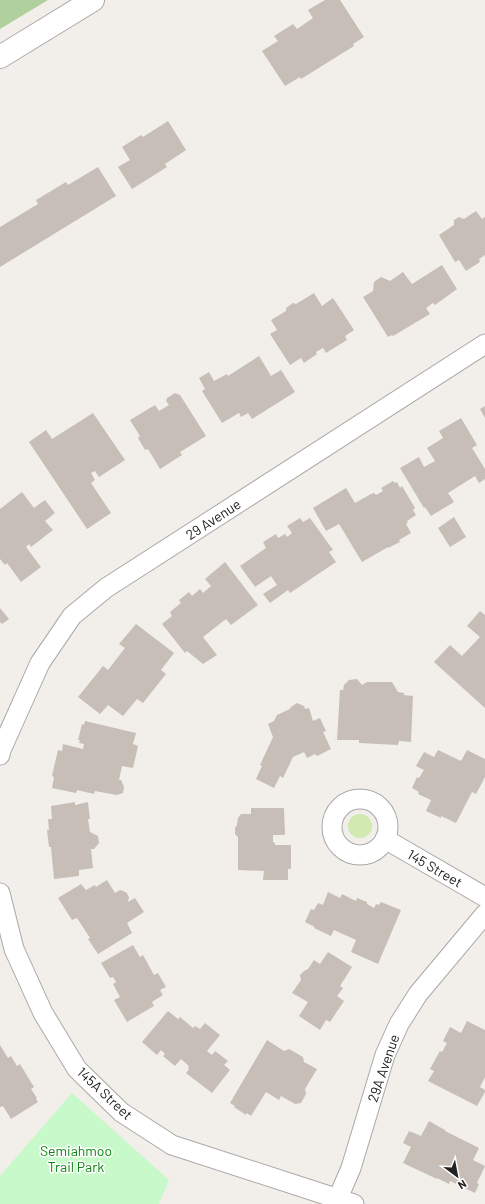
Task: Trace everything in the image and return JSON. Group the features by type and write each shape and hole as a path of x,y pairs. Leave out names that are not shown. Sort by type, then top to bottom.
{"street":[{"path":"0,57 93,0"},
{"name":"29 Avenue","path":"0,751 40,663 72,616 106,588 485,344"},
{"name":"145 Street","path":"385,839 485,897"},
{"name":"145A Street","path":"0,893 14,949 43,1013 77,1069 121,1112 172,1145 346,1201"},
{"name":"29A Avenue","path":"346,1201 351,1168 385,1055 399,1024 418,994 485,914"}],"green space":[{"path":"0,0 48,0 0,29"},
{"path":"360,814 369,817 372,826 369,835 360,838 351,835 348,826 351,817"},
{"name":"Semiahmoo Trail Park","path":"72,1093 169,1180 159,1204 0,1204 0,1176"}],"building":[{"path":"325,0 340,0 364,37 353,44 354,46 301,79 300,77 285,86 262,51 278,41 274,36 293,24 297,29 313,18 308,10"},
{"path":"168,121 186,150 165,164 167,167 132,189 118,167 130,160 122,147 141,135 143,137"},
{"path":"98,167 116,196 0,267 0,227 38,204 36,200 66,182 68,185"},
{"path":"476,211 482,219 485,217 485,255 479,259 480,262 466,271 459,260 455,262 439,235 454,225 454,220 459,217 464,219"},
{"path":"442,265 457,289 435,305 433,303 426,308 430,314 393,336 388,337 363,297 373,291 374,282 381,277 390,281 403,272 412,284"},
{"path":"314,293 322,306 333,298 354,330 345,336 347,340 326,353 323,348 304,363 301,358 290,365 270,334 277,330 271,320 286,311 286,308 293,303 296,304"},
{"path":"259,356 271,376 281,370 295,392 252,419 248,413 241,417 239,413 222,423 202,391 205,389 199,378 209,372 214,381 227,374 228,376"},
{"path":"175,393 180,395 206,436 180,452 182,455 160,469 148,449 145,450 138,438 140,436 130,420 155,405 159,411 169,405 166,401 167,398"},
{"path":"485,406 485,418 480,409"},
{"path":"93,413 125,460 99,477 95,471 91,473 95,480 91,483 111,513 87,529 29,442 46,430 52,439"},
{"path":"461,418 477,445 472,448 485,469 485,479 479,483 475,476 448,493 454,502 431,516 425,507 424,508 400,468 419,457 424,467 435,461 427,448 443,438 439,431"},
{"path":"393,481 395,483 397,482 400,488 402,486 415,508 413,510 416,515 407,521 408,523 406,524 411,533 399,540 400,542 362,562 339,524 326,531 313,508 346,488 355,503 371,494 374,493 376,495 383,491 381,488"},
{"path":"22,492 34,508 45,500 55,513 45,521 53,530 31,547 29,544 26,547 41,567 21,582 7,563 5,565 0,559 0,509"},
{"path":"454,517 466,537 450,547 438,528"},
{"path":"300,518 303,522 310,518 333,550 329,552 336,562 290,593 288,590 270,603 263,594 277,585 271,576 255,587 240,566 266,548 263,542 276,534 278,538 285,534 287,537 292,533 287,526"},
{"path":"225,562 258,605 231,625 226,619 203,637 217,655 203,664 187,651 185,653 162,624 172,616 170,612 181,603 179,600 189,592 192,596 200,589 203,593 211,586 205,579"},
{"path":"0,608 9,619 2,624 0,622"},
{"path":"480,611 485,615 485,708 434,662 450,645 462,656 480,637 467,626"},
{"path":"136,624 174,653 161,670 166,674 143,703 137,699 123,716 108,705 100,714 78,697 103,666 108,670 125,648 119,644"},
{"path":"357,679 362,685 367,682 392,682 398,692 404,693 404,695 413,696 411,742 399,741 398,745 359,743 359,740 337,740 340,690 343,690 344,685 349,680"},
{"path":"297,703 304,706 305,709 309,708 313,721 320,718 326,731 323,732 331,749 317,756 315,754 307,758 304,752 293,757 283,778 280,776 274,788 256,779 262,766 260,765 273,737 268,724 274,721 277,715 290,709"},
{"path":"85,721 136,733 133,744 138,746 133,768 122,766 119,780 121,780 124,787 123,793 117,795 95,791 94,794 77,790 76,793 52,788 54,777 52,776 58,750 62,751 63,744 83,749 84,744 79,743 80,740 78,740 82,724 84,725"},
{"path":"438,750 461,761 467,750 485,759 485,777 476,794 472,792 456,823 426,811 431,800 418,794 419,792 412,788 417,777 419,778 424,770 416,766 424,752 434,757"},
{"path":"75,802 75,805 88,802 90,832 98,836 99,843 94,849 91,849 93,868 79,870 79,876 54,879 51,847 49,847 47,830 49,830 48,819 52,819 51,806"},
{"path":"251,808 284,808 285,835 273,835 273,842 275,845 291,845 291,869 288,869 288,880 263,880 264,871 238,870 238,837 235,834 235,828 241,814 251,814"},
{"path":"107,880 115,893 120,890 126,892 129,897 128,902 135,898 144,912 127,923 132,933 98,954 77,918 72,920 58,898 81,884 86,890 95,885 96,887"},
{"path":"328,892 340,898 342,894 356,901 357,898 367,902 367,904 374,908 376,904 379,905 381,902 401,910 378,964 351,952 356,940 334,930 331,936 305,922 311,909 314,910 318,903 323,905"},
{"path":"133,945 140,957 143,955 154,975 158,973 166,987 160,990 163,995 152,1002 154,1006 127,1022 114,1000 120,997 113,984 116,982 113,977 110,978 101,963"},
{"path":"328,952 352,967 340,986 343,988 337,996 344,1001 330,1022 326,1020 320,1030 299,1016 308,1002 292,993 301,980 300,975 308,969 314,960 320,964"},
{"path":"168,1011 178,1019 180,1017 193,1028 195,1026 200,1029 205,1023 220,1035 207,1051 212,1055 215,1051 228,1061 224,1065 230,1070 212,1093 186,1073 189,1066 181,1059 175,1066 163,1056 165,1054 161,1050 157,1055 142,1042"},
{"path":"467,1021 485,1030 485,1077 480,1087 485,1090 485,1092 477,1106 428,1081 434,1071 430,1069 440,1051 442,1052 447,1043 443,1041 450,1027 461,1033"},
{"path":"267,1040 284,1051 289,1049 303,1057 304,1062 317,1069 305,1089 306,1094 301,1103 295,1104 281,1096 279,1100 266,1092 251,1116 247,1113 246,1115 230,1103"},
{"path":"0,1045 8,1058 11,1056 17,1066 20,1064 34,1087 31,1089 38,1102 11,1119 3,1106 0,1107"},
{"path":"429,1121 479,1148 473,1160 485,1166 477,1183 479,1184 475,1193 450,1181 449,1184 437,1179 403,1163 411,1147 403,1143 409,1131 421,1136"}]}
